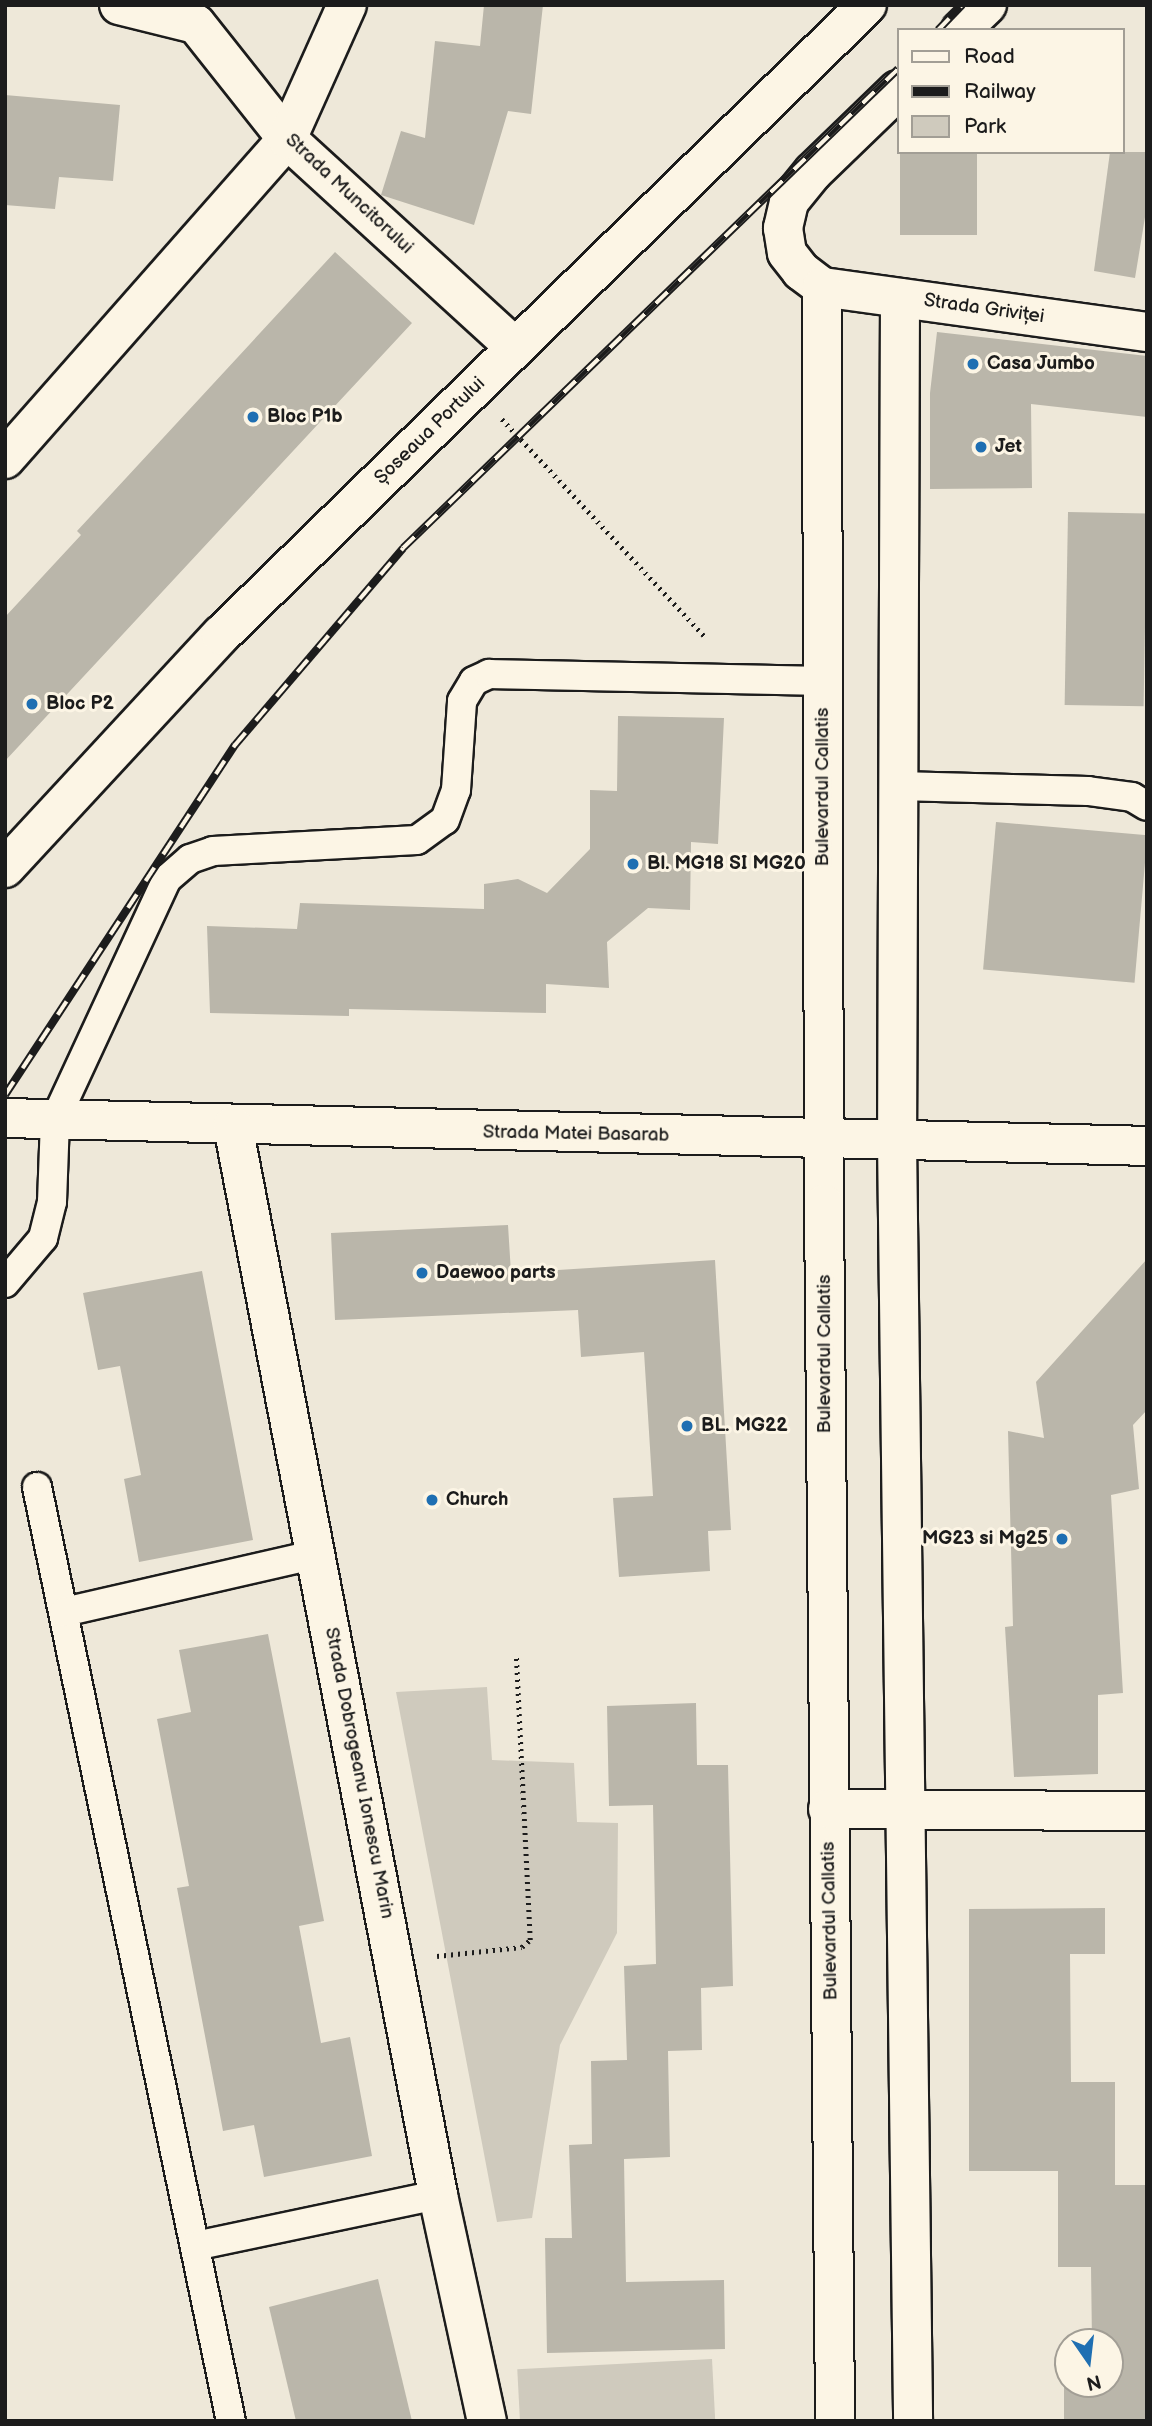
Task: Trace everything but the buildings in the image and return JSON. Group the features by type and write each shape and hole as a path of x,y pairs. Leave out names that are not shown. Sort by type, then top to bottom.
{"street":[{"name":"Strada Muncitorului","path":"118,5 196,24 287,139 516,347"},
{"path":"5,459 287,139 347,5"},
{"name":"Șoseaua Portului","path":"5,868 221,635 867,5"},
{"path":"963,28 986,5"},
{"path":"822,287 787,253 783,228 789,202 813,172 897,91"},
{"name":"Strada Griviței","path":"822,287 1147,332"},
{"name":"Bulevardul Callatis","path":"822,287 828,1809 835,2421"},
{"path":"900,298 897,1140 913,2421"},
{"name":"Strada Matei Basarab","path":"5,1118 233,1126 1147,1146"},
{"name":"Strada Dobrogeanu Ionescu Marin","path":"233,1126 438,2195 487,2421"},
{"path":"828,1809 1147,1811"}],"lane":[{"path":"5,1283 43,1238 52,1202 55,1120 167,879 190,859 213,851 417,840 445,820 456,790 462,701 474,681 489,674 747,682 823,681"},
{"path":"898,786 1088,792 1132,797 1147,806"},
{"path":"37,1488 230,2421"},
{"path":"64,1612 317,1554"},
{"path":"195,2246 438,2195"}],"path":[{"path":"474,388 747,682"},
{"path":"394,1960 522,1947 530,1940 516,1656"}],"green space":[{"path":"487,1687 492,1760 574,1763 577,1822 618,1823 617,1933 560,2045 532,2218 497,2222 396,1692"},
{"path":"712,2359 715,2421 520,2421 517,2369"}],"railway":[{"path":"940,28 962,5"},
{"path":"5,1095 235,745 403,548 897,70"}],"place":[{"name":"Casa Jumbo","path":"973,364"},
{"name":"Bloc P1b","path":"253,417"},
{"name":"Jet","path":"981,447"},
{"name":"Bloc P2","path":"32,704"},
{"name":"Bl. MG18 SI MG20","path":"633,864"},
{"name":"Daewoo parts","path":"422,1273"},
{"name":"BL. MG22","path":"687,1426"},
{"name":"Church","path":"432,1500"},
{"name":"MG23 si Mg25","path":"1062,1539"}]}
